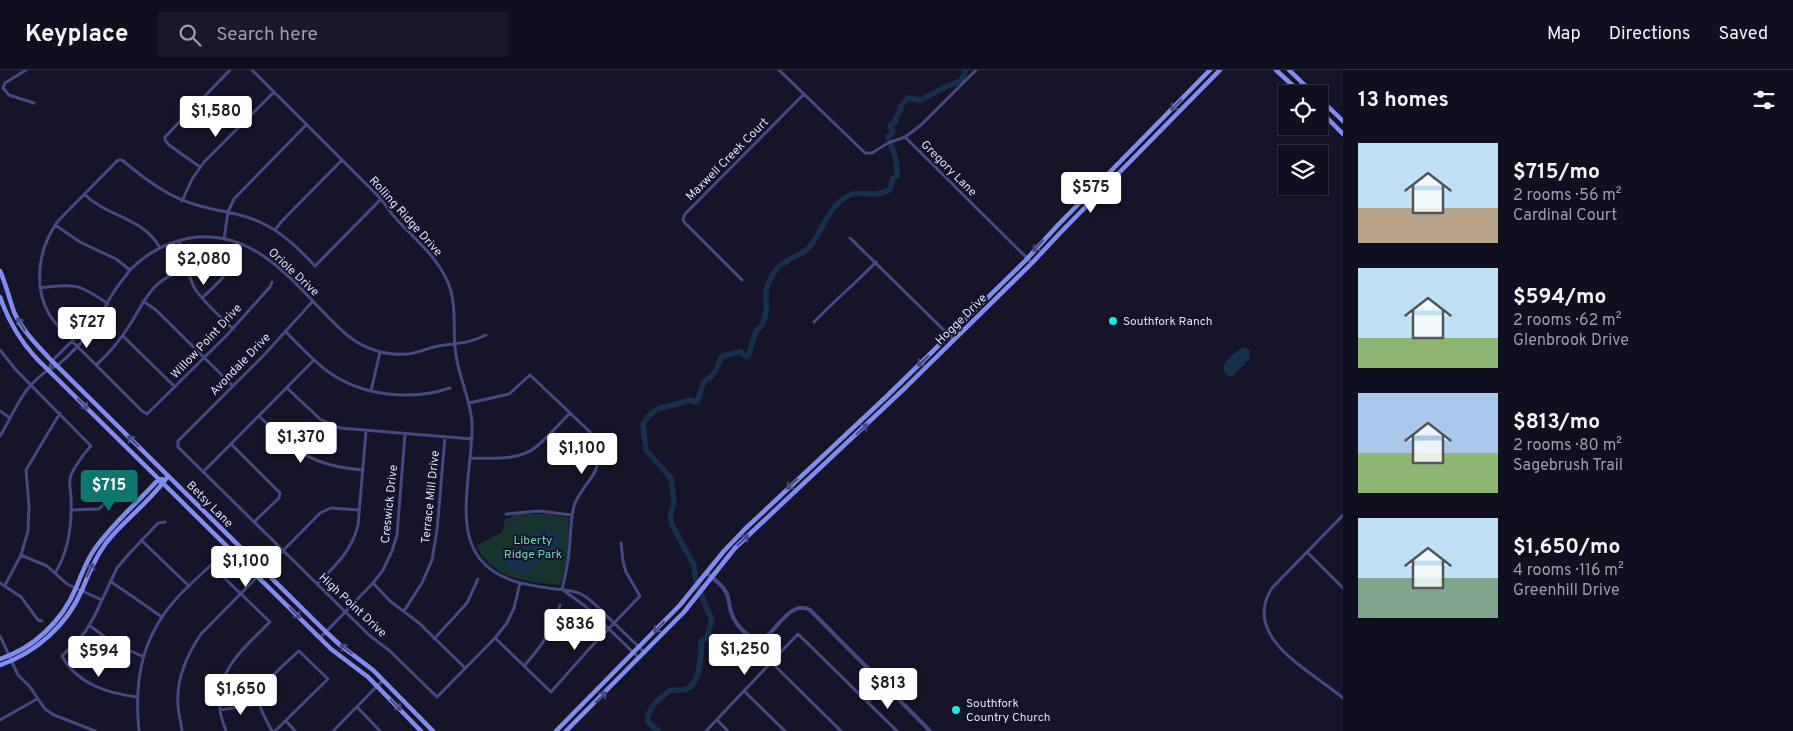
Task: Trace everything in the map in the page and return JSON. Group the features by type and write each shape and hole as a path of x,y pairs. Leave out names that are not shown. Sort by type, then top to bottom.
{"main road":[{"name":"Hogge Drive","path":"556,731 640,647 692,591 745,529 886,397 1028,258 1054,228 1210,70"},
{"name":"Hogge Drive","path":"566,731 684,612 736,548 890,402 1032,263 1220,70"},
{"path":"1276,70 1292,85"},
{"path":"1289,70 1305,85"},
{"path":"1328,107 1343,121"},
{"path":"1328,119 1343,134"},
{"name":"Betsy Lane","path":"0,271 14,312 21,325 52,362 326,632 384,680 433,731"},
{"name":"Betsy Lane","path":"0,297 4,309 18,335 48,370 331,649 378,686 421,731"},
{"path":"886,397 890,402"},
{"path":"807,470 812,475"},
{"path":"0,665 37,646 57,629 81,591 92,564 106,543 168,476"},
{"path":"0,659 33,642 44,633 63,612 76,588 86,562 97,545 156,482 162,482"},
{"path":"204,523 209,517"},
{"path":"417,727 423,720"}],"street":[{"path":"26,70 5,83 3,88 9,95 34,102"},
{"path":"200,167 169,145 165,139 230,70"},
{"name":"Rolling Ridge Drive","path":"252,70 381,199 396,220 430,254 445,275 455,310 454,344 458,366 469,403 472,439 466,519 469,541 480,558 493,571 506,579 562,590 570,589 583,595 645,653"},
{"name":"Gregory Lane","path":"779,70 865,153 872,153 890,142 905,137 1032,263"},
{"path":"905,137 922,125 976,70"},
{"path":"182,201 200,167 274,92"},
{"name":"Maxwell Creek Court","path":"742,280 684,222 683,218 804,94"},
{"path":"224,239 228,212 238,193 306,125"},
{"path":"1338,130 1343,125"},
{"path":"65,329 61,329 51,316 40,288 39,273 41,259 49,236 55,226 120,159 151,184 182,201 252,218 275,230 315,266 381,199"},
{"path":"275,230 342,160"},
{"path":"84,194 99,206 125,217 143,228 152,235 160,248"},
{"path":"55,226 80,242 116,259 130,270"},
{"name":"Oriole Drive","path":"0,436 19,400 32,385 48,370 57,366 98,323 104,310 130,270 146,256 179,241 204,237 224,239 240,243 262,254 273,262 350,338 380,352 408,354 438,346 472,342 486,335"},
{"path":"850,238 954,340"},
{"path":"179,241 192,283 202,298 233,329"},
{"path":"202,298 223,275 231,262 230,257"},
{"path":"814,322 876,262"},
{"path":"72,341 96,366 122,336 153,288 164,279 187,268"},
{"name":"Willow Point Drive","path":"96,366 147,414 233,329 270,287 272,282"},
{"path":"40,288 67,284 80,286 108,304"},
{"path":"143,301 153,308 233,386"},
{"name":"Avondale Drive","path":"180,439 264,355 285,330 313,302"},
{"name":"Oriole Drive","path":"48,370 52,362 99,312 104,310"},
{"path":"285,330 314,360 330,373 344,381 371,391 415,395 450,388"},
{"path":"122,336 176,386"},
{"path":"0,350 16,370 91,446 70,477 70,530 62,563 55,573"},
{"path":"371,391 380,352"},
{"path":"204,472 314,360"},
{"path":"469,403 509,394 530,375 595,439 599,455 597,468 578,497 572,516 569,551 562,590"},
{"path":"287,388 310,411 324,421 344,429 472,439"},
{"path":"0,411 10,418"},
{"path":"5,585 21,556 28,530 29,506 26,470 60,413"},
{"path":"471,458 505,458 516,456 535,448 570,413"},
{"path":"259,416 286,442 305,456 333,467 363,470"},
{"path":"317,584 350,549 356,532 366,431"},
{"name":"Creswick Drive","path":"320,638 373,583 390,558 397,535 405,434"},
{"name":"Terrace Mill Drive","path":"404,611 422,583 432,560 437,530 445,437"},
{"name":"High Point Drive","path":"180,439 177,442 178,446 368,635 390,651 437,698 465,668"},
{"path":"231,444 280,494 254,522"},
{"path":"599,455 612,455"},
{"path":"71,510 99,510 123,484 124,479"},
{"path":"182,731 178,703 180,674 190,650 201,634 323,510 336,508 359,510"},
{"path":"506,514 539,511 572,516"},
{"path":"1343,515 1272,588 1264,607 1264,623 1272,639 1306,671 1343,698"},
{"path":"137,696 107,691 83,680 72,672 62,656 89,625 110,581 128,555 158,523 165,522"},
{"path":"142,540 189,586"},
{"path":"496,638 551,692 608,628 640,596 626,572 622,543"},
{"path":"1307,552 1343,588"},
{"path":"21,556 47,566 60,579 102,600"},
{"path":"140,731 137,686 144,657 155,629 176,599 211,565 270,622 232,661 224,676 221,686 220,710 226,731"},
{"path":"705,574 711,577 726,592 735,619 751,637 760,639 766,636 793,610 799,607 806,608 812,612 930,731"},
{"path":"434,639 467,603 478,578"},
{"path":"110,581 162,617"},
{"path":"0,583 21,597 38,620 42,621"},
{"path":"373,583 390,601 404,611 465,668 496,638 507,623 514,608 520,583"},
{"name":"Rolling Ridge Drive","path":"562,590 586,606 639,658"},
{"path":"524,666 548,636 555,623 560,606"},
{"path":"89,625 113,643 144,657"},
{"path":"706,731 798,634 897,731"},
{"path":"0,636 18,675 30,687 45,709 54,715 94,731"},
{"path":"299,651 328,679 286,721 273,731 260,704 262,691 268,682 299,651"},
{"path":"771,662 840,731"},
{"path":"334,731 384,680"},
{"path":"868,702 884,685"},
{"path":"744,691 785,731"},
{"path":"0,720 37,699"},
{"path":"220,710 260,704"},
{"path":"357,707 380,731"},
{"path":"717,720 728,731"},
{"path":"286,721 296,731"}],"green space":[{"name":"Liberty Ridge Park","path":"513,514 549,514 569,517 568,552 561,585 512,577 502,573 484,558 476,546 502,532 505,519 510,518"}],"water":[{"path":"1242,348 1250,351 1249,359 1230,377 1223,370 1223,367"},
{"path":"540,528 556,533 561,540 549,557 542,559 534,565 525,575 521,575 507,566 506,563 523,543 528,542 534,535 534,531"}],"waterway":[{"path":"658,731 648,722 649,712 655,703 671,690 682,690 692,686 701,661 701,641 707,637 712,619 695,577 694,565 672,525 670,517 674,502 671,478 646,450 643,424 658,409 688,400 697,402 704,381 714,374 722,356 740,352 748,356 756,333 764,320 767,286 779,266 807,249 815,240 834,208 846,197 857,194 879,194 890,189 893,178 897,176 897,166 888,137 893,132 890,125 896,122 895,119 901,110 900,107 908,98 921,100 961,81 966,70"}],"place":[{"name":"Southfork Ranch","path":"1113,321"},
{"name":"Southfork Country Church","path":"956,710"}]}
